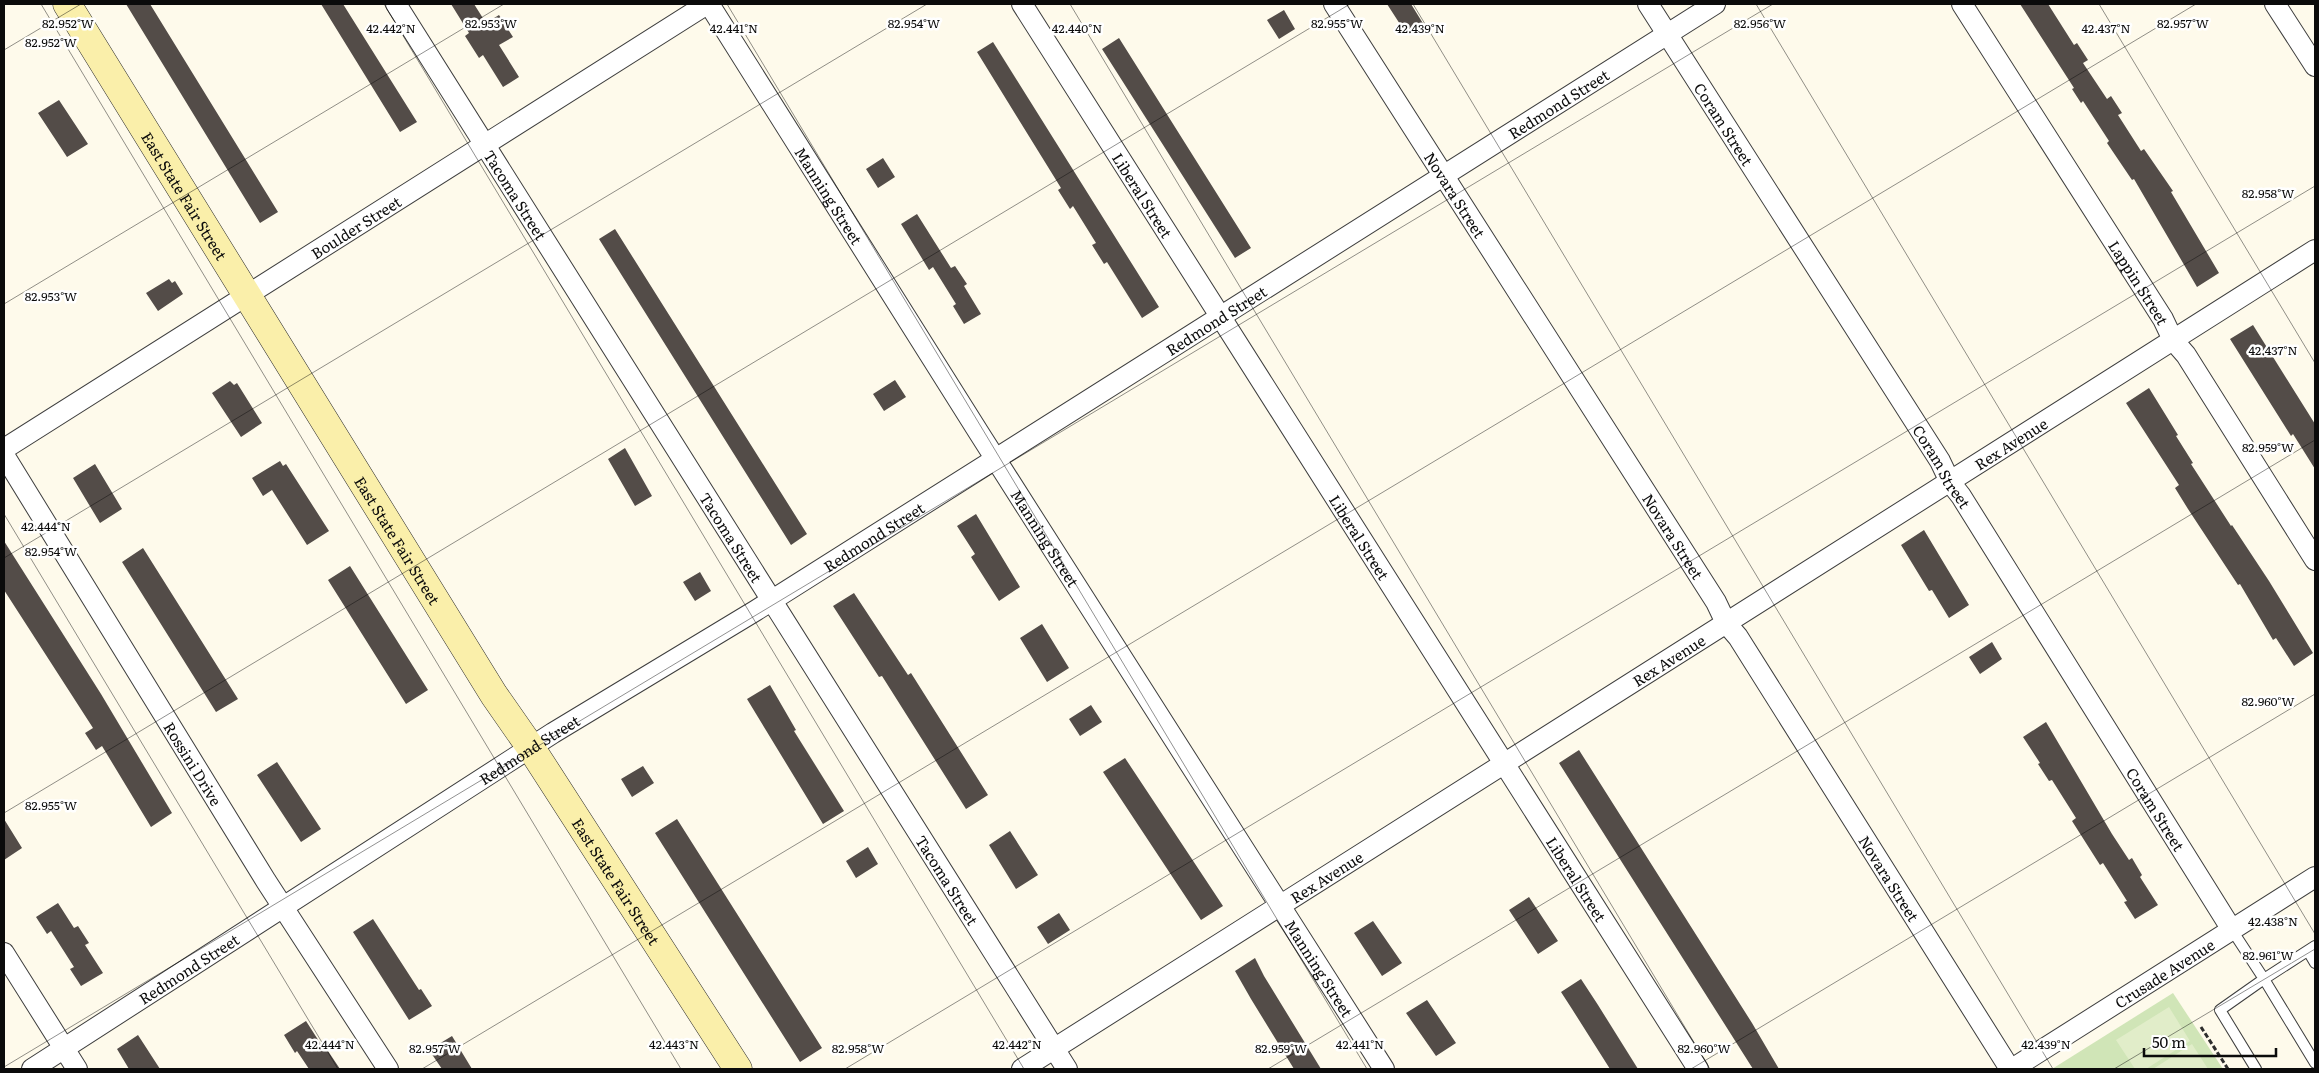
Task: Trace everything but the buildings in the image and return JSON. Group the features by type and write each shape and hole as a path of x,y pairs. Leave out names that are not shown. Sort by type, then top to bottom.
{"street":[{"name":"East State Fair Street","path":"67,4 489,687 531,748 738,1069"},
{"name":"Tacoma Street","path":"396,4 1068,1069"},
{"name":"Boulder Street","path":"4,449 708,4"},
{"name":"Manning Street","path":"708,4 1384,1069"},
{"name":"Liberal Street","path":"1022,4 1698,1069"},
{"name":"Novara Street","path":"1334,4 1711,594 1726,623 1738,638 2011,1069"},
{"name":"Coram Street","path":"1648,4 1940,461 1950,482 1962,496 2232,930"},
{"name":"Redmond Street","path":"32,1069 531,748 771,600 1715,4"},
{"name":"Lappin Street","path":"1962,4 2163,319 2173,340 2186,355 2315,560"},
{"path":"2275,4 2315,66"},
{"name":"Rex Avenue","path":"1022,1069 2315,250"},
{"name":"Rossini Drive","path":"4,455 283,907 388,1069"},
{"name":"Crusade Avenue","path":"2011,1069 2315,877"},
{"path":"4,952 77,1069"}],"lane":[{"path":"2232,930 2315,1063"},
{"path":"2256,1069 2220,1010 2312,949 2315,962"}],"path":[{"path":"2201,1028 2228,1069"}],"green space":[{"path":"2173,993 2223,1069 2052,1069"},
{"path":"2169,1007 2190,1041 2146,1069 2135,1069 2116,1040"},
{"path":"2192,1044 2208,1069 2153,1069"}]}
